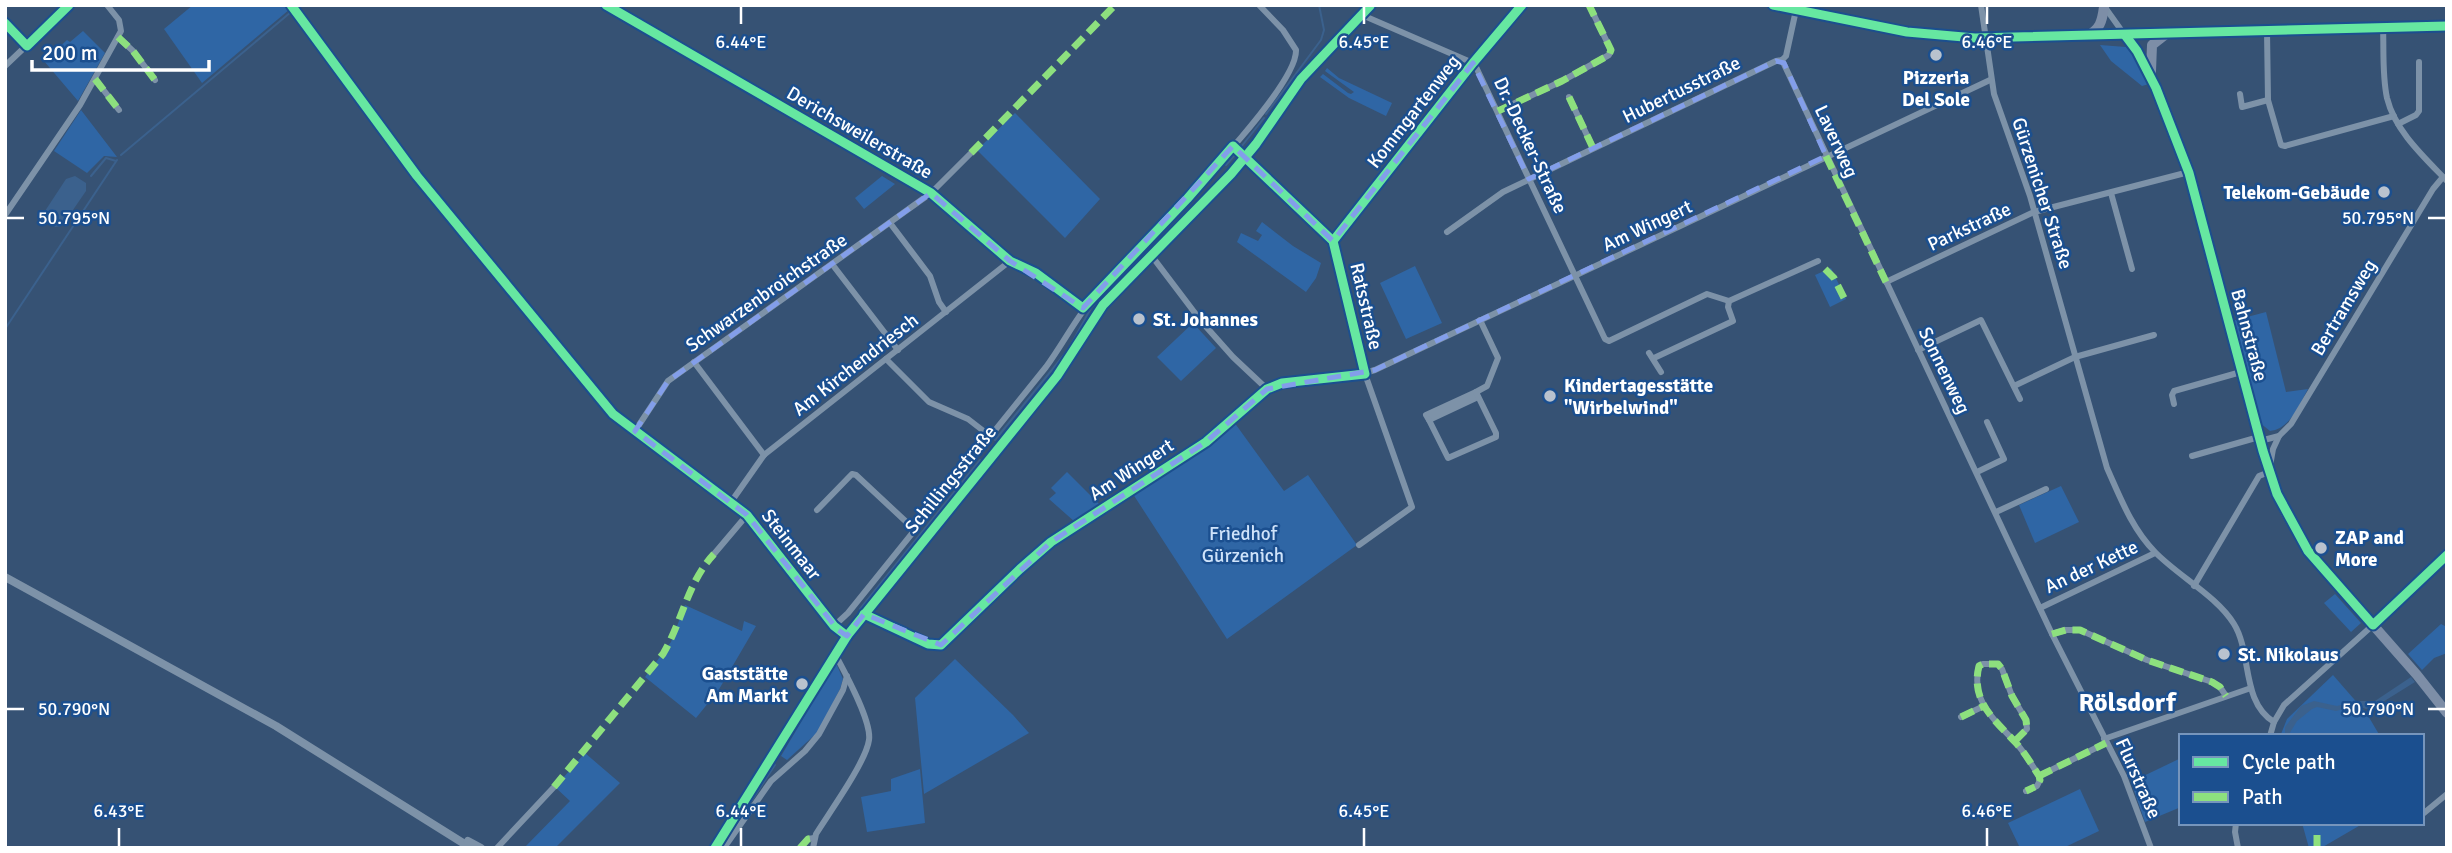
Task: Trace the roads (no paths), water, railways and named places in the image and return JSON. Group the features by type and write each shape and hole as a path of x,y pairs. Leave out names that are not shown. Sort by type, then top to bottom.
{"main road":[{"name":"Schillingsstraße","path":"715,847 847,636 1057,376 1103,305 1245,158 1307,72 1371,5"},
{"path":"1773,5 1923,35 1987,38 2447,26"},
{"path":"2087,37 2102,24 2104,6"},
{"path":"2152,79 2152,45 2166,34"},
{"name":"Bahnstraße","path":"2125,36 2137,51 2152,79 2189,172 2269,472 2286,513 2308,551 2447,713"}],"street":[{"path":"5,66 69,5"},
{"path":"5,215 95,79 121,31 121,24 107,5"},
{"name":"Derichsweilerstraße","path":"606,5 932,193 1010,261 1036,273 1083,308"},
{"name":"Schillingsstraße","path":"834,625 848,613 1065,341 1083,308 1187,199 1275,94 1295,61 1295,46 1259,5"},
{"name":"Kommgartenweg","path":"1333,241 1522,5"},
{"path":"1497,111 1572,76 1609,55 1611,50 1589,5"},
{"name":"Gürzenicher Straße","path":"1981,5 1990,80 2034,212 2108,468 2124,506 2155,553 2222,610 2235,625 2251,688 2263,713 2274,722"},
{"name":"Bahnstraße","path":"2104,6 2125,36"},
{"path":"1782,60 1786,56 1796,10"},
{"name":"Dr.-Decker-Straße","path":"1362,15 1473,63 1604,337 1609,341 1707,294 1729,301"},
{"path":"5,23 27,46"},
{"path":"2383,27 2386,91 2394,116 2445,179"},
{"path":"2267,31 2268,100 2280,143 2285,146 2394,116"},
{"path":"118,37 133,51 155,80"},
{"name":"Hubertusstraße","path":"1447,232 1496,197 1529,179 1782,60"},
{"name":"Laverweg","path":"1782,60 1886,282"},
{"path":"2398,124 2419,111 2419,62"},
{"path":"95,79 119,110"},
{"name":"Am Wingert","path":"864,614 928,644 941,645 1052,542 1206,442 1267,389 1282,383 1365,374 1990,80"},
{"path":"2240,94 2242,107 2268,100"},
{"path":"1569,97 1593,148"},
{"path":"1233,146 1245,158"},
{"name":"Schwarzenbroichstraße","path":"635,431 662,386 932,193 971,153"},
{"name":"Ratsstraße","path":"1245,158 1333,241 1365,374 1412,507 1359,545"},
{"name":"Parkstraße","path":"1886,282 2034,212 2189,172"},
{"name":"Bertramsweg","path":"2279,436 2291,424 2429,195 2445,179"},
{"path":"2111,193 2132,270"},
{"path":"890,223 930,276 939,302 946,312"},
{"path":"1151,255 1201,321 1233,357 1267,389"},
{"name":"Am Kirchendriesch","path":"731,502 764,455 1010,261"},
{"path":"1661,372 1652,355 1733,321 1728,307 1729,301 1818,261"},
{"path":"832,264 898,350"},
{"name":"Sonnenweg","path":"1886,282 2040,608"},
{"path":"1477,394 1496,435 1451,458 1446,457 1426,415 1477,394 1487,386 1497,358 1480,320"},
{"path":"1918,350 1981,320 2020,399"},
{"path":"2014,386 2075,358 2154,335"},
{"path":"886,359 929,402 968,419 990,436"},
{"path":"694,362 764,455"},
{"name":"Bahnstraße","path":"2174,404 2174,391 2241,372"},
{"name":"Sonnenweg","path":"1977,472 2004,459 1987,422"},
{"name":"Steinmaar","path":"635,431 747,515 834,625 847,636"},
{"path":"2192,456 2279,436"},
{"path":"2194,586 2259,476 2269,472 2273,449 2279,436"},
{"path":"817,510 852,474 915,530"},
{"path":"1996,512 2046,489"},
{"path":"714,554 747,515"},
{"name":"An der Kette","path":"2040,608 2155,553"},
{"path":"2271,734 2284,705 2447,555"},
{"path":"5,577 264,720 471,848"},
{"name":"Flurstraße","path":"2040,608 2124,776 2151,848"},
{"path":"2052,634 2080,630 2159,665 2212,682 2220,687 2226,696"},
{"path":"813,848 814,838 861,761 870,739 866,720 835,654"},
{"path":"2015,741 2028,725 2012,696 2002,669 1998,664 1983,664 1979,666 1978,681 1984,706 1998,727 2015,741 2039,776 2037,786 2026,792"},
{"name":"Schillingsstraße","path":"715,847 726,845 761,794 819,734 843,690 847,676"},
{"path":"2039,776 2105,741 2251,688"},
{"path":"1961,717 1984,706"},
{"path":"773,757 785,768"},
{"path":"496,848 554,787"},
{"path":"2424,813 2447,794"},
{"path":"2236,825 2238,848"},
{"path":"458,838 481,848"},
{"path":"800,848 808,839 814,838"}],"waterway":[{"path":"1266,114 1321,40 1324,30 1319,5"},
{"path":"121,155 291,12"},
{"path":"1241,147 1264,118"},
{"path":"1226,165 1234,156"},
{"path":"91,176 106,158 116,161"},
{"path":"5,329 117,160"},
{"path":"995,440 1068,350 1091,308 1210,181"},
{"path":"860,609 980,460"},
{"path":"729,835 775,765"}],"place":[{"name":"Pizzeria Del Sole","path":"1936,55"},
{"name":"Telekom-Gebäude","path":"2384,192"},
{"name":"St. Johannes","path":"1139,319"},
{"name":"Kindertagesstätte \"Wirbelwind\"","path":"1550,396"},
{"name":"ZAP and More","path":"2321,548"},
{"name":"St. Nikolaus","path":"2224,654"},
{"name":"Gaststätte Am Markt","path":"802,684"}],"district":[{"name":"Rölsdorf","path":"2127,702"}],"park label":[{"name":"Friedhof Gürzenich","path":"1243,544"}]}
